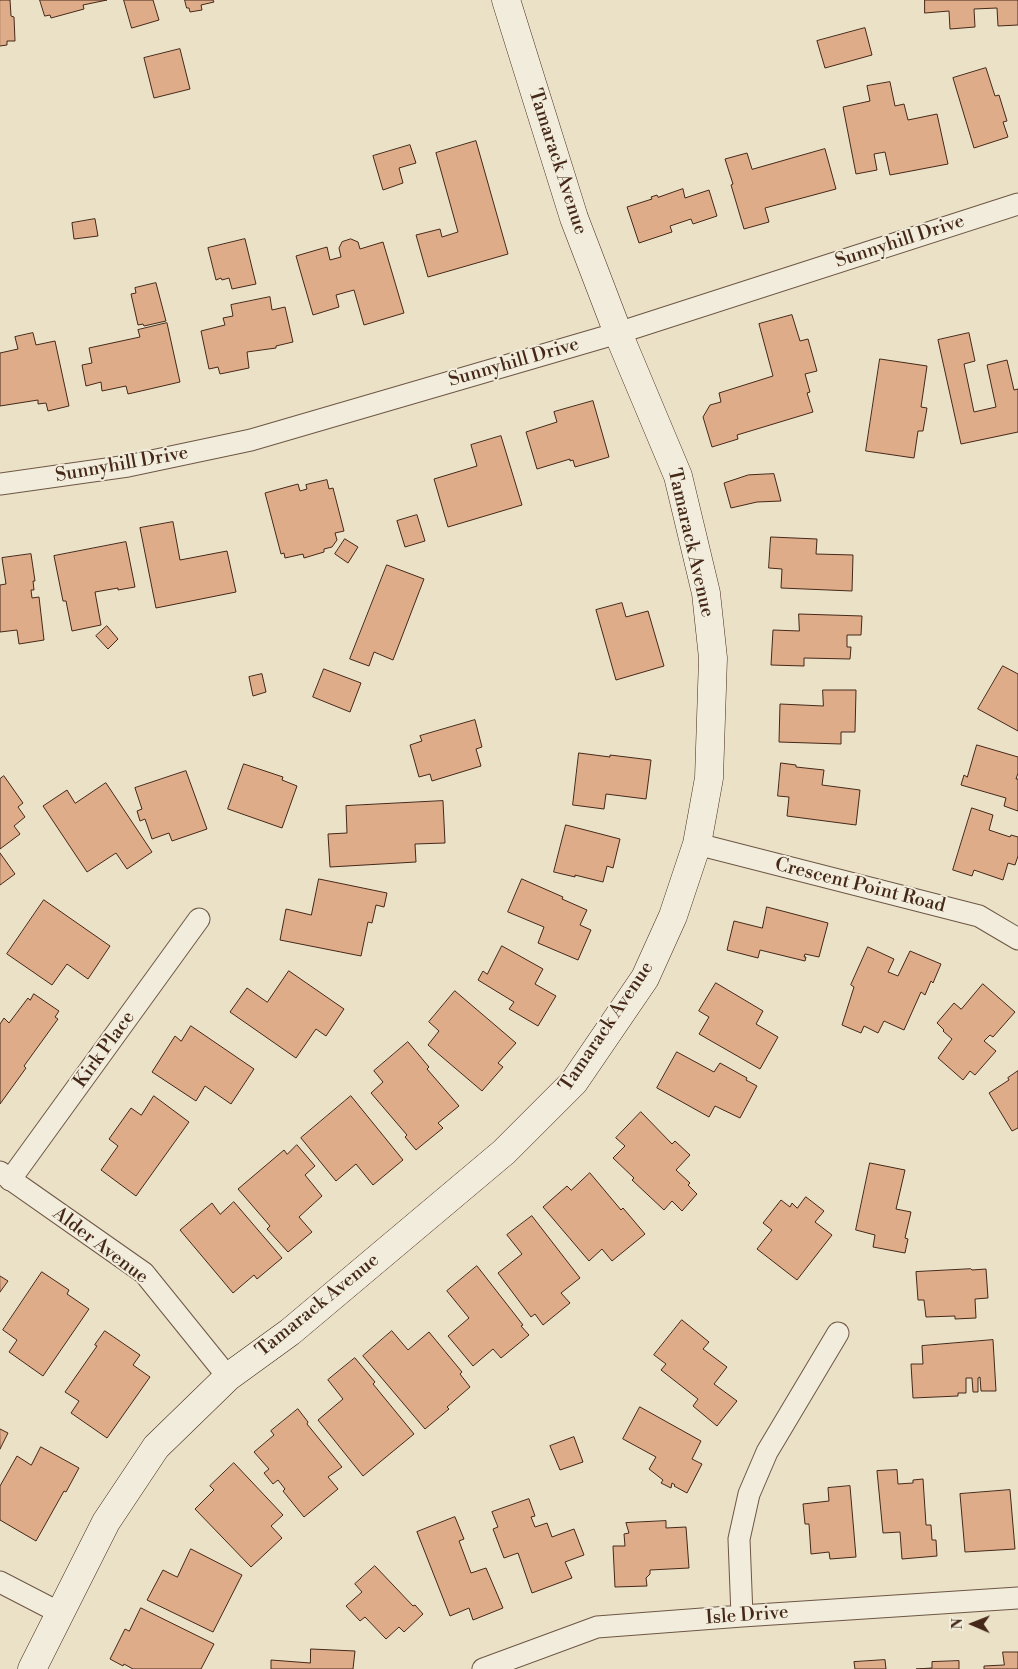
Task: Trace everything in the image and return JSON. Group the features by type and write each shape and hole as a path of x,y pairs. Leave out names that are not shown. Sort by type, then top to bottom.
{"main road":[{"name":"Tamarack Avenue","path":"32,1669 106,1522 156,1447 228,1377 290,1332 504,1152 574,1082 645,978 673,916 697,844 710,778 713,658 706,593 678,476 618,333 574,218 506,0"}],"street":[{"name":"Sunnyhill Drive","path":"0,484 128,466 251,440 618,333 1018,204"},
{"name":"Crescent Point Road","path":"697,844 979,916 1018,939"},
{"name":"Kirk Place","path":"5,1176 199,919"},
{"name":"Alder Avenue","path":"5,1176 144,1273 228,1377"},
{"path":"742,1616 739,1539 749,1494 767,1452 838,1334"},
{"path":"0,1582 60,1613"},
{"name":"Isle Drive","path":"483,1669 597,1627 1018,1598"}],"building":[{"path":"0,0 10,0 11,16 14,17 15,41 7,41 7,45 0,46"},
{"path":"40,0 107,0 83,5 84,9 51,18 50,15 45,16"},
{"path":"124,0 153,0 159,20 132,28"},
{"path":"185,0 213,0 214,2 201,5 202,10 190,12"},
{"path":"925,0 1018,0 1018,25 998,26 997,8 974,9 975,27 950,29 949,11 925,13"},
{"path":"865,28 872,55 825,68 817,41"},
{"path":"180,49 190,89 154,98 144,58"},
{"path":"986,68 995,96 999,95 1007,121 1003,122 1008,137 974,148 953,78"},
{"path":"890,82 895,106 904,104 908,120 937,114 948,164 890,175 885,152 874,154 877,170 856,174 843,107 870,101 867,86"},
{"path":"476,141 508,254 428,277 416,235 440,229 442,237 458,232 436,153"},
{"path":"410,145 416,163 399,168 403,183 383,190 373,156"},
{"path":"825,149 836,189 765,208 769,222 744,229 725,159 747,153 752,169"},
{"path":"683,189 685,198 709,190 717,216 693,224 691,219 670,226 672,232 639,243 627,207 652,199 651,197 657,195 658,197"},
{"path":"95,219 98,236 74,239 72,223"},
{"path":"245,239 256,284 232,289 229,278 216,280 208,248"},
{"path":"351,239 358,242 360,249 383,242 404,313 364,325 354,290 336,295 339,307 313,315 296,256 327,247 330,260 341,257 339,248 342,242"},
{"path":"156,283 166,321 144,326 143,324 138,325 131,294 136,293 135,288"},
{"path":"270,297 272,310 285,307 293,342 276,346 276,348 247,352 249,368 220,374 218,367 209,369 201,331 225,325 223,318 233,316 231,305"},
{"path":"792,315 800,341 808,339 817,371 805,374 810,392 807,393 813,412 737,435 738,439 712,447 703,417 710,405 721,402 719,393 773,376 759,324"},
{"path":"167,323 180,382 128,394 126,386 102,391 101,382 86,386 82,365 92,363 89,348 140,337 138,330"},
{"path":"33,333 36,345 55,341 69,406 48,411 46,403 38,404 38,400 0,406 0,353 18,349 15,337"},
{"path":"969,333 975,361 964,364 974,412 996,407 987,365 1007,360 1014,390 1018,389 1018,432 961,444 938,340"},
{"path":"880,359 927,366 921,407 927,408 923,431 918,431 914,458 866,451"},
{"path":"593,401 609,457 575,467 573,460 570,461 570,459 537,469 526,432 557,422 554,412"},
{"path":"501,436 522,505 448,527 434,479 477,466 471,445"},
{"path":"774,474 781,501 757,502 731,508 724,483 748,475"},
{"path":"327,480 329,489 333,488 344,531 335,533 337,540 332,547 324,549 324,552 304,558 303,554 285,558 284,553 281,554 265,493 298,484 300,491 307,489 306,485"},
{"path":"417,515 425,541 405,547 397,521"},
{"path":"173,522 180,560 227,551 236,592 156,608 140,528"},
{"path":"771,537 817,539 816,554 853,555 852,591 781,588 782,569 769,568"},
{"path":"345,539 358,547 348,563 335,554"},
{"path":"126,542 135,587 95,592 101,625 72,631 66,601 63,601 54,556"},
{"path":"31,554 35,581 33,581 34,590 31,590 32,598 39,597 44,640 19,644 17,630 0,632 0,585 6,584 2,558"},
{"path":"387,565 424,579 393,660 374,652 369,666 350,659"},
{"path":"622,603 626,617 648,611 664,666 616,680 596,610"},
{"path":"799,614 862,616 861,635 847,635 847,647 851,647 850,659 804,658 804,666 771,665 773,630 799,631"},
{"path":"107,626 118,639 108,649 96,636"},
{"path":"1003,666 1018,674 1018,731 978,709"},
{"path":"324,669 361,683 350,712 313,697"},
{"path":"262,674 266,692 253,696 249,677"},
{"path":"823,690 856,690 855,732 841,732 841,744 779,742 780,704 823,706"},
{"path":"475,720 482,747 476,749 481,766 432,781 430,774 419,777 410,745 422,741 420,736"},
{"path":"977,745 1018,757 1016,779 1018,779 1018,811 1004,806 1006,798 961,785 964,775 967,777"},
{"path":"579,753 651,760 646,799 606,794 604,809 573,805"},
{"path":"781,763 796,765 796,767 824,770 822,785 860,790 856,825 787,816 789,797 778,796"},
{"path":"244,764 283,777 282,780 297,786 282,828 228,809"},
{"path":"186,771 207,829 172,841 169,833 152,839 145,819 140,821 137,811 142,809 135,788"},
{"path":"4,776 23,803 18,807 25,817 14,826 20,834 0,849 0,779"},
{"path":"106,783 152,852 127,869 116,853 87,872 43,806 67,790 75,803"},
{"path":"443,801 445,843 415,844 416,862 330,867 328,834 347,833 346,806"},
{"path":"972,808 993,815 989,830 1010,837 1011,835 1018,837 1018,856 1015,865 1008,863 1003,880 974,870 972,876 953,870"},
{"path":"566,825 620,839 613,868 607,866 603,882 554,872"},
{"path":"0,853 15,874 0,885"},
{"path":"319,879 387,893 384,907 376,905 372,923 368,922 361,956 280,940 286,909 311,915"},
{"path":"522,879 587,910 580,925 591,930 578,960 538,943 544,927 508,912"},
{"path":"44,900 110,946 88,979 67,964 52,985 7,954"},
{"path":"767,907 828,923 819,957 805,954 805,961 760,950 758,958 727,950 734,921 762,928"},
{"path":"502,946 543,969 535,984 556,996 538,1026 509,1009 514,1002 478,980 483,971 487,974"},
{"path":"868,947 894,959 888,972 898,976 910,951 941,964 933,983 931,981 925,995 921,992 904,1030 884,1021 878,1033 864,1026 861,1033 842,1025 854,987 851,985"},
{"path":"289,971 344,1009 326,1036 316,1029 296,1058 230,1012 247,988 267,1002"},
{"path":"716,983 763,1011 756,1024 778,1037 760,1069 699,1034 709,1017 699,1011"},
{"path":"983,984 1015,1012 993,1037 990,1035 984,1041 996,1051 975,1075 970,1071 963,1080 938,1058 952,1039 937,1023 954,1003 961,1009"},
{"path":"455,991 516,1043 498,1063 503,1067 482,1091 428,1045 439,1031 429,1022"},
{"path":"34,994 59,1011 55,1017 58,1019 24,1066 26,1068 0,1104 0,1024 4,1018 9,1023 28,998 30,1000"},
{"path":"191,1026 254,1069 231,1104 205,1086 196,1101 152,1072 175,1036 181,1041"},
{"path":"408,1042 429,1067 427,1069 459,1106 438,1123 443,1128 416,1150 405,1137 407,1135 371,1093 383,1082 374,1071"},
{"path":"677,1052 714,1072 720,1063 747,1078 746,1080 757,1086 740,1118 715,1106 709,1117 657,1088"},
{"path":"1018,1071 1018,1128 1012,1131 989,1093 1009,1080 1008,1078"},
{"path":"154,1096 189,1122 136,1196 101,1170 118,1146 109,1139 131,1108 141,1115"},
{"path":"351,1096 403,1160 373,1185 356,1164 336,1181 301,1138"},
{"path":"641,1112 672,1144 675,1141 690,1155 676,1170 690,1183 688,1185 697,1194 682,1211 672,1201 664,1210 632,1180 634,1178 613,1158 625,1146 616,1138"},
{"path":"297,1145 315,1166 305,1175 322,1196 299,1217 312,1232 288,1252 267,1229 270,1226 238,1189 284,1150 287,1154"},
{"path":"870,1163 905,1170 896,1209 911,1212 905,1238 908,1239 905,1253 873,1247 875,1235 856,1230"},
{"path":"590,1173 621,1210 623,1208 645,1234 612,1261 602,1249 589,1261 543,1207 567,1186 571,1190"},
{"path":"806,1197 824,1211 815,1222 832,1235 797,1280 757,1249 772,1230 763,1223 781,1200 790,1207 792,1203 797,1208"},
{"path":"234,1202 282,1258 257,1279 254,1275 233,1293 180,1230 212,1203 220,1214"},
{"path":"532,1216 580,1278 561,1293 570,1303 543,1325 535,1314 531,1317 498,1273 522,1254 507,1235"},
{"path":"477,1266 529,1335 501,1358 493,1349 473,1366 448,1336 469,1318 447,1291"},
{"path":"986,1269 988,1298 975,1299 976,1318 955,1319 955,1316 926,1317 924,1300 918,1300 916,1272"},
{"path":"42,1272 69,1290 67,1294 89,1309 43,1376 9,1352 17,1340 3,1330"},
{"path":"0,1276 8,1281 0,1292"},
{"path":"682,1320 709,1342 703,1349 727,1367 714,1384 737,1401 717,1426 693,1406 698,1399 661,1370 666,1364 654,1355"},
{"path":"105,1331 140,1355 133,1365 150,1377 107,1438 71,1413 79,1401 65,1392 97,1346 95,1345"},
{"path":"392,1331 408,1350 429,1332 462,1372 460,1374 470,1387 447,1407 449,1409 425,1429 363,1356"},
{"path":"993,1340 996,1391 981,1391 980,1377 978,1378 978,1392 973,1392 972,1378 966,1378 966,1393 958,1393 958,1396 913,1398 911,1364 923,1364 922,1346"},
{"path":"355,1358 375,1382 373,1384 414,1434 363,1476 318,1420 343,1399 328,1380"},
{"path":"640,1407 701,1441 692,1459 702,1464 687,1493 672,1483 671,1488 661,1483 663,1480 649,1469 656,1457 623,1439"},
{"path":"298,1409 308,1422 307,1424 342,1467 328,1477 338,1489 304,1517 283,1491 285,1489 278,1480 273,1484 264,1473 269,1469 254,1452 274,1435 271,1431"},
{"path":"0,1429 8,1433 0,1449"},
{"path":"574,1437 583,1462 560,1470 550,1446"},
{"path":"41,1447 79,1468 36,1541 0,1520 0,1486 17,1456 31,1465"},
{"path":"234,1463 283,1515 271,1526 282,1538 251,1567 195,1509 214,1490 210,1486"},
{"path":"897,1470 898,1484 913,1483 913,1480 923,1479 926,1525 931,1525 932,1540 936,1540 937,1556 902,1559 900,1532 883,1533 877,1471"},
{"path":"850,1486 856,1557 830,1559 829,1552 811,1554 809,1524 805,1524 803,1504 829,1501 828,1488"},
{"path":"1010,1490 1015,1549 965,1552 960,1494"},
{"path":"529,1499 535,1516 531,1517 535,1527 547,1523 552,1537 574,1529 584,1555 565,1562 572,1578 532,1593 518,1553 504,1558 493,1529 498,1527 492,1512"},
{"path":"455,1517 464,1539 459,1541 471,1573 486,1568 503,1608 473,1620 469,1608 450,1616 417,1532"},
{"path":"666,1521 666,1528 686,1527 689,1568 650,1570 650,1574 646,1578 647,1586 615,1587 613,1546 625,1546 624,1534 629,1533 626,1523"},
{"path":"191,1549 242,1575 213,1632 147,1600 163,1570 177,1577"},
{"path":"375,1566 423,1614 404,1632 399,1627 386,1639 365,1617 360,1621 346,1606 362,1592 355,1584"},
{"path":"141,1608 214,1644 201,1669 133,1669 110,1659 125,1629 129,1631"},
{"path":"311,1649 355,1651 353,1669 271,1669 271,1660 310,1663"},
{"path":"1003,1652 1018,1652 1018,1669 984,1669 984,1666 1004,1665"},
{"path":"885,1660 886,1669 855,1669 854,1662"},
{"path":"959,1661 959,1669 916,1669 932,1668 932,1662"}]}
